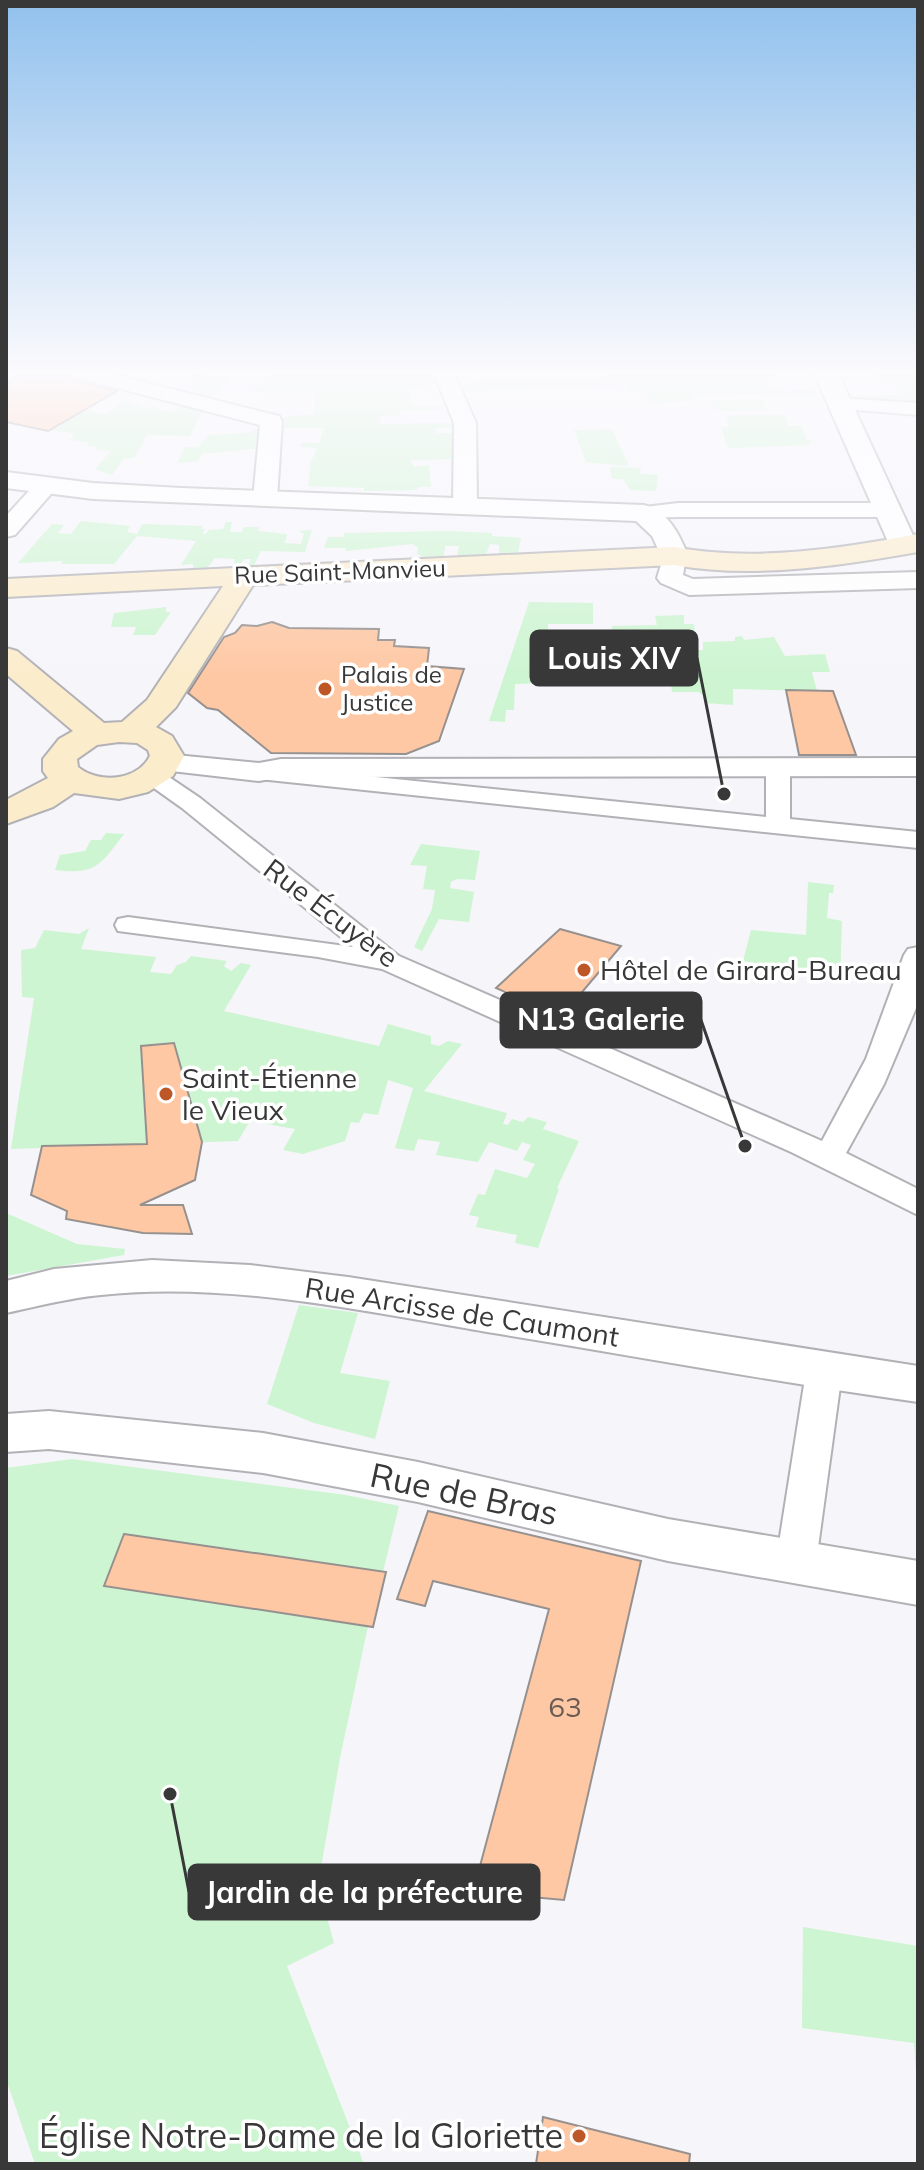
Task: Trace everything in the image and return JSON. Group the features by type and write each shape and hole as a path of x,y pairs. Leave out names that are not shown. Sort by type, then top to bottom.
{"main road":[{"name":"Rue Saint-Manvieu","path":"6,588 674,556 707,562 829,558 911,544"},
{"path":"131,732 159,707 245,575"},
{"path":"6,658 79,717 96,735"},
{"path":"6,799 66,776 85,785 108,788 131,784 158,770 166,749 161,743 131,732 96,735 76,742 63,753 66,776"},
{"path":"6,813 40,799 66,776"}],"street":[{"path":"265,499 267,474"},
{"path":"465,474 465,503"},
{"path":"644,513 665,533 674,556 670,578 689,587 791,586 918,578 911,544 888,510 872,474"},
{"path":"6,480 78,491 465,503 644,513 678,510 888,510"},
{"path":"6,530 46,486"},
{"path":"452,780 778,767 918,767"},
{"path":"778,767 778,825"},
{"path":"158,770 259,772 281,768 452,780 778,825 918,840"},
{"name":"Rue Écuyère","path":"158,770 191,803 389,962 828,1157 918,1203"},
{"path":"128,925 318,949 389,962"},
{"path":"828,1157 877,1072 913,993 918,955"},
{"name":"Rue Arcisse de Caumont","path":"6,1297 78,1280 130,1275 253,1280 540,1322 824,1372 918,1384"},
{"path":"796,1562 824,1372"},
{"name":"Rue de Bras","path":"6,1433 49,1430 263,1453 418,1482 668,1540 918,1583"}],"green space":[{"path":"309,474 430,474 431,487 364,491 364,488 308,486"},
{"path":"611,474 658,475 656,491 630,490 623,479 612,479"},
{"path":"81,521 130,526 127,532 137,534 142,524 203,526 202,534 205,534 209,530 223,529 226,522 232,522 230,532 242,532 244,527 259,527 258,531 287,534 285,543 301,544 304,534 299,531 312,530 305,552 261,551 254,565 248,566 251,559 244,559 240,566 233,566 235,559 215,558 207,568 181,565 196,541 137,536 114,564 61,564 63,561 18,563 52,524 64,525 58,533 71,534"},
{"path":"449,531 521,538 518,553 499,554 499,545 490,544 486,554 457,556 459,546 445,546 444,556 423,557 417,554 418,548 413,544 346,551 346,548 324,548 328,537 343,537 345,533"},
{"path":"529,602 593,603 593,624 548,624 548,641 573,639 573,635 611,635 612,626 657,625 655,616 684,615 684,624 694,624 696,641 662,642 663,652 611,653 613,672 588,671 588,678 557,677 557,664 545,664 543,683 515,684 514,710 506,710 505,722 489,721"},
{"path":"166,607 166,612 171,612 155,635 133,635 136,627 111,627 114,613"},
{"path":"742,636 744,640 774,637 785,656 825,654 830,672 812,672 817,691 733,689 733,705 705,703 705,696 698,692 672,692 668,655 677,650 703,650 703,642 735,641 735,637"},
{"path":"106,833 124,834 96,866 80,871 55,870 60,855 85,851 91,840 101,840"},
{"path":"421,844 480,851 475,880 457,879 451,882 450,888 474,892 469,922 439,919 422,951 414,947 432,909 435,890 423,889 427,866 410,865"},
{"path":"808,882 834,885 833,893 829,893 827,918 842,921 840,980 743,961 751,930 806,935"},
{"path":"89,928 81,949 156,957 150,972 171,974 177,965 191,956 227,961 224,966 231,971 241,963 251,965 224,1011 379,1046 388,1024 431,1036 431,1044 439,1046 448,1041 462,1044 424,1091 507,1113 503,1124 508,1125 512,1119 523,1122 528,1117 547,1122 543,1129 579,1141 557,1188 538,1248 515,1243 517,1235 476,1227 479,1217 469,1215 478,1194 485,1195 495,1169 527,1178 535,1164 523,1160 531,1145 522,1142 517,1151 489,1142 478,1162 436,1155 440,1142 418,1139 414,1151 395,1148 413,1088 388,1080 378,1115 364,1113 359,1123 351,1122 345,1141 303,1154 283,1150 295,1129 250,1121 238,1141 11,1149 34,998 22,997 21,950 35,948 44,930 79,934"},
{"path":"6,1213 77,1244 125,1249 124,1255 6,1276"},
{"path":"299,1305 358,1313 340,1373 390,1381 375,1439 314,1423 267,1404"},
{"path":"72,1459 346,1495 399,1506 383,1572 124,1534 104,1585 368,1626 340,1758 318,1885 334,1943 287,1966 364,2164 35,2164 6,2079 6,1468"},
{"path":"803,1927 918,1946 918,2101 914,2043 802,2028"}],"building":[{"name":"Palais de Justice","path":"272,622 289,628 379,629 378,640 395,640 394,646 429,648 427,666 464,669 439,741 406,754 271,753 218,710 207,708 188,693 224,637 235,633 242,625 257,626"},
{"path":"786,690 833,691 856,755 799,755"},
{"name":"Hôtel de Girard-Bureau","path":"560,929 621,946 561,1017 496,988"},
{"name":"Saint-Étienne le Vieux","path":"174,1043 202,1142 195,1180 140,1205 183,1205 192,1234 143,1233 66,1219 67,1211 31,1195 42,1146 147,1144 141,1046"},
{"path":"428,1511 641,1561 564,1900 473,1892 549,1609 433,1581 425,1606 397,1599"},
{"path":"124,1534 386,1572 373,1627 104,1586"},
{"name":"Église Notre-Dame de la Gloriette","path":"543,2117 690,2154 689,2164 536,2164"}],"place":[{"name":"Palais de Justice","path":"325,689"},
{"name":"Louis XIV","path":"724,794"},
{"name":"Hôtel de Girard-Bureau","path":"584,970"},
{"name":"Saint-Étienne le Vieux","path":"166,1094"},
{"name":"N13 Galerie","path":"745,1146"},
{"name":"Jardin de la préfecture","path":"170,1794"},
{"name":"Église Notre-Dame de la Gloriette","path":"579,2136"}]}
